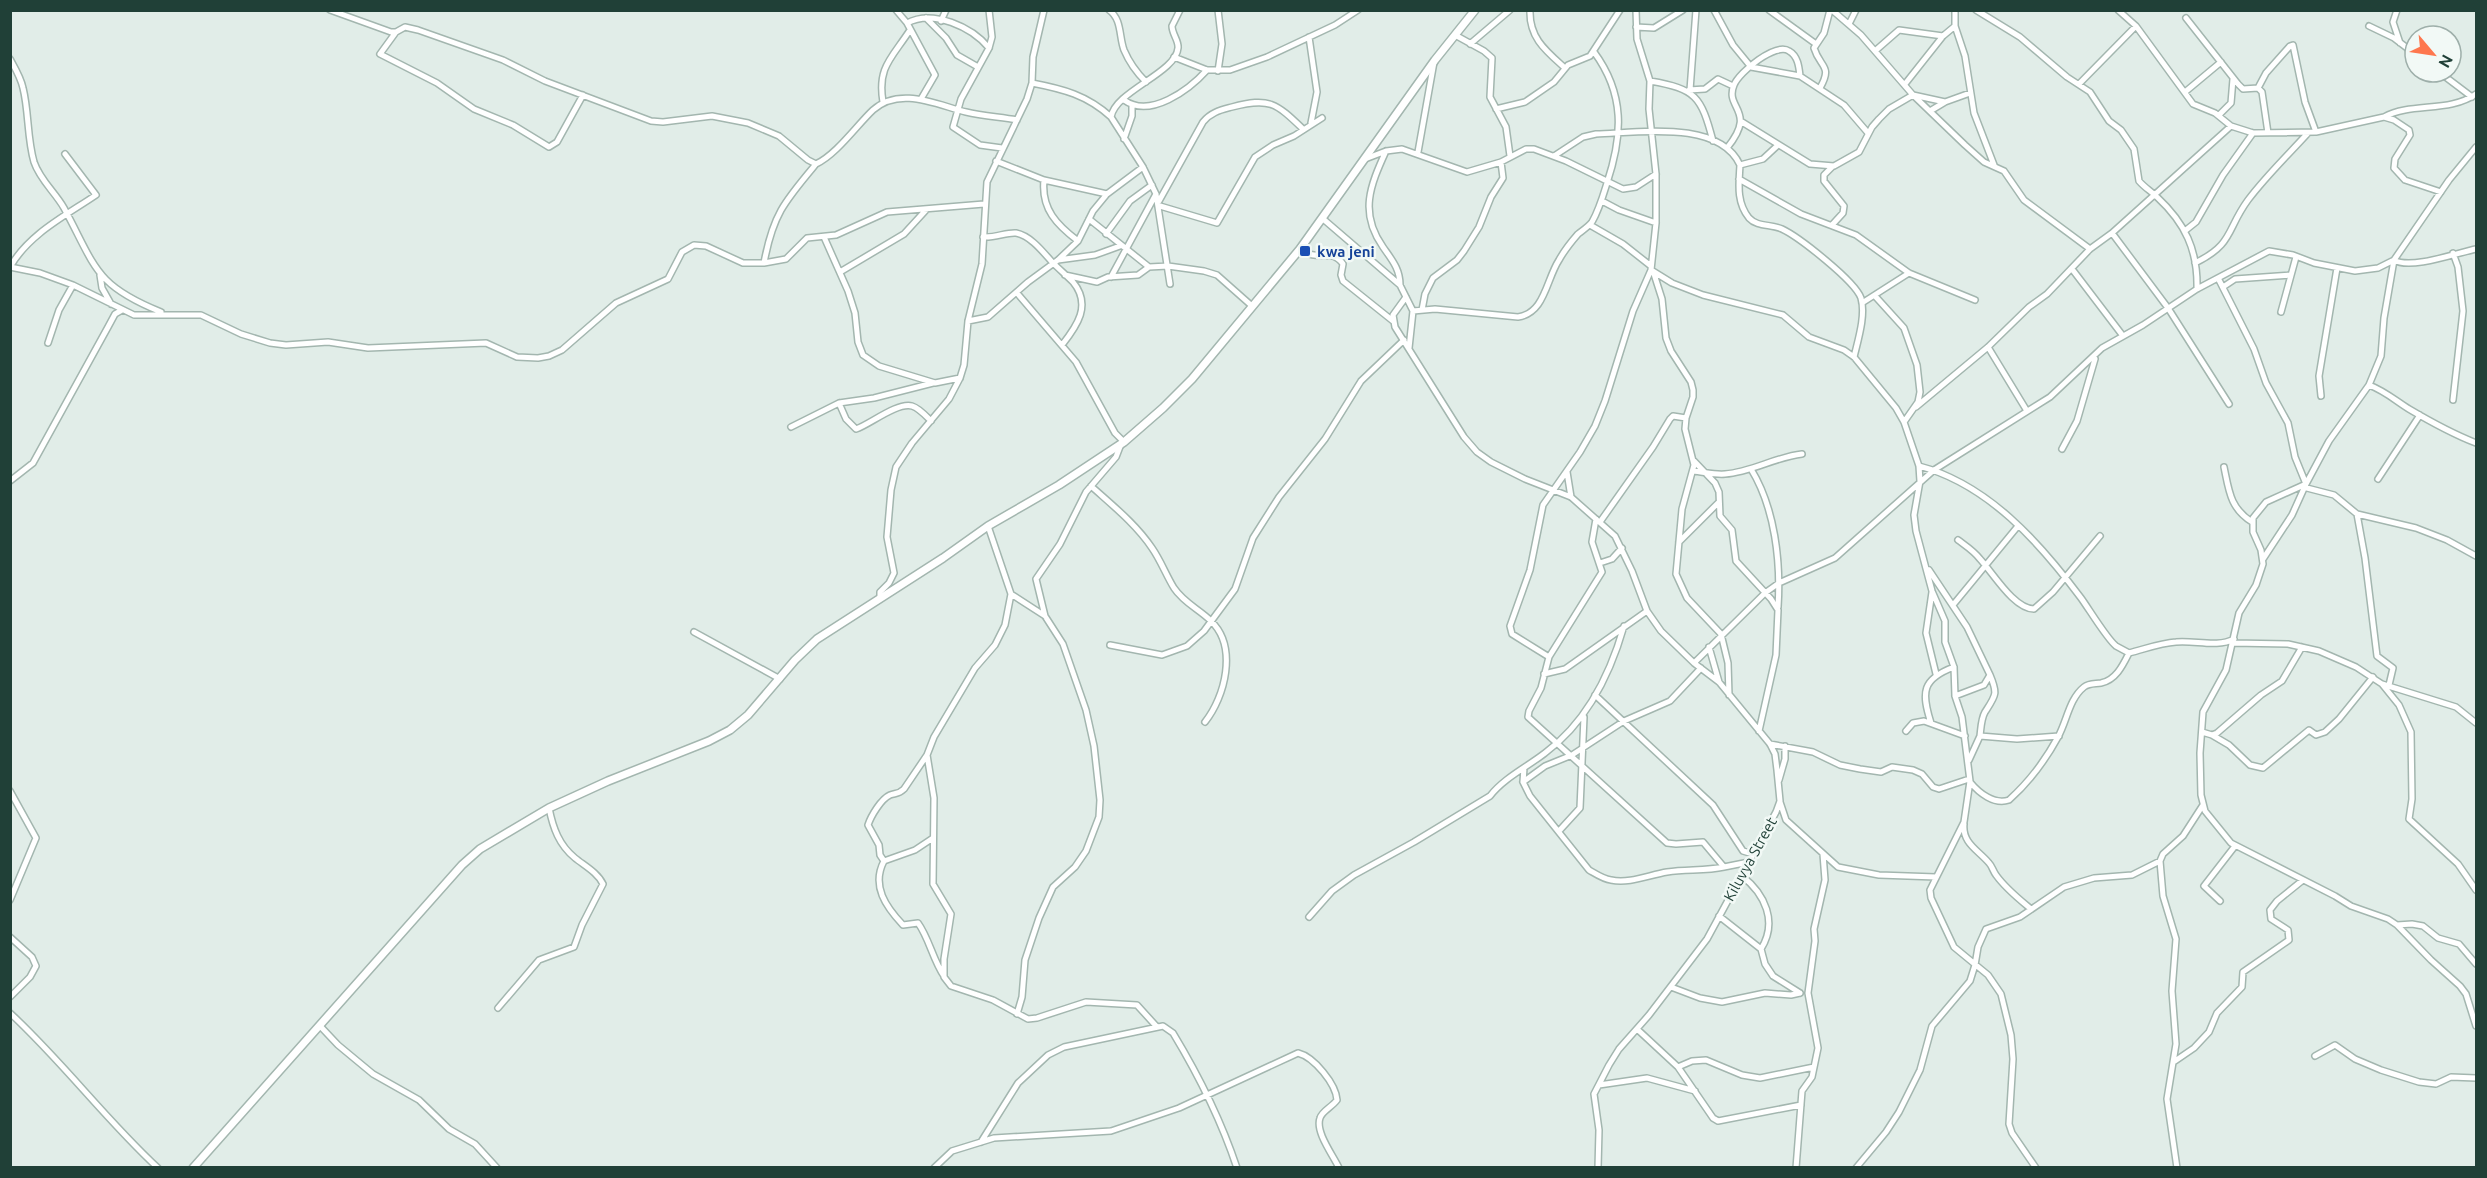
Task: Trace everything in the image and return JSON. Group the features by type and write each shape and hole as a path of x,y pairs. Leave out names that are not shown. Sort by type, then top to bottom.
{"street":[{"path":"330,10 396,32"},
{"path":"896,10 907,23 935,75 921,99"},
{"path":"941,21 946,10"},
{"path":"989,10 992,37 989,48 957,110 953,124 955,129 980,145 1002,148"},
{"path":"880,597 881,590 890,583 894,573 887,537 892,480 900,459 949,399 960,378 964,365 968,321 982,264 987,182 1032,83 1035,48 1044,10"},
{"path":"1109,10 1117,18 1124,49 1131,63 1146,82"},
{"path":"1111,117 1113,108 1174,57 1178,46 1172,26 1180,10"},
{"path":"1218,10 1222,44 1218,71"},
{"path":"1174,57 1207,70 1218,71 1248,65 1335,25 1358,10"},
{"path":"194,1167 321,1027 462,865 480,849 549,808 730,730 748,715 811,644 988,526 1059,485 1122,443 1163,408 1192,379 1300,249 1435,60 1475,10"},
{"path":"1530,10 1530,27 1536,40 1565,68"},
{"path":"1496,109 1525,102 1554,82 1572,63 1590,56 1620,10"},
{"path":"1550,657 1516,638 1510,631 1510,626 1533,559 1541,513 1598,418 1633,311 1652,270 1656,223 1656,174 1649,109 1650,81 1640,51 1636,10"},
{"path":"1666,10 1672,17"},
{"path":"1636,27 1654,28 1683,10"},
{"path":"1689,90 1696,38 1696,10"},
{"path":"1714,10 1733,45 1751,67 1800,76 1853,113 1868,133"},
{"path":"1769,10 1816,44"},
{"path":"1820,88 1827,74 1824,65 1814,52 1816,44 1824,33 1831,10 1849,24 1905,84 1912,95 1981,160 2004,171 2024,200 2090,249"},
{"path":"1849,24 1856,10"},
{"path":"1954,10 1955,26 1965,56 1974,113 1994,165"},
{"path":"1976,10 2034,47 2060,71 2090,92 2109,121 2121,130 2136,155 2139,181 2156,195 2186,230 2195,263 2197,289"},
{"path":"2118,10 2136,26 2199,108 2219,115 2231,126 2253,133 2316,132 2384,117 2395,112 2460,103 2474,96 2456,84"},
{"path":"2397,10 2393,22 2400,43"},
{"path":"1470,44 1506,12"},
{"path":"907,23 914,19 925,18 941,21 976,34 989,48"},
{"path":"925,18 946,38 957,55 978,67"},
{"path":"2186,18 2243,89 2258,88"},
{"path":"1905,84 1943,36 1955,26"},
{"path":"2079,84 2136,26"},
{"path":"2369,26 2403,45"},
{"path":"583,95 557,142 549,147 513,126 474,109 427,77 380,54 396,32 405,27 418,30 503,60 545,81 583,95 651,121 663,122 712,116 748,123 779,136 816,164"},
{"path":"883,102 882,73 910,30"},
{"path":"1875,51 1899,30 1943,36"},
{"path":"1455,35 1492,58 1490,97 1506,127 1510,156"},
{"path":"1309,37 1317,92 1311,123"},
{"path":"2258,88 2272,65 2293,45 2305,102 2316,132"},
{"path":"1800,76 1797,60 1790,51 1783,48 1769,52 1733,86 1733,97 1742,122 1777,146 1810,164 1834,166"},
{"path":"1413,311 1435,309 1493,315 1527,315 1539,303 1564,252 1590,225 1602,201 1616,156 1620,134 1611,80 1594,52"},
{"path":"10,59 24,89 27,123 34,161 39,174 67,215 99,273 117,292 132,301 162,313"},
{"path":"1418,153 1435,60"},
{"path":"2185,92 2221,62"},
{"path":"1124,100 1132,106 1153,104 1174,97 1192,85 1207,70"},
{"path":"1650,81 1689,90 1706,89 1718,79 1733,86"},
{"path":"2219,115 2231,103 2233,79"},
{"path":"1032,83 1056,87 1080,95 1111,117 1143,167 1156,194 1170,284"},
{"path":"2258,88 2264,96 2268,133"},
{"path":"1689,90 1696,97 1713,141"},
{"path":"1930,111 1945,102 1970,93"},
{"path":"1832,225 1842,213 1844,206 1824,181 1827,172 1859,152 1868,133 1889,109 1912,95 1945,102"},
{"path":"764,263 767,246 781,208 791,192 816,164 828,156 883,102 890,99 921,99 957,110 1017,120"},
{"path":"1159,203 1208,116 1253,102 1268,102 1285,112 1303,129"},
{"path":"1124,139 1132,116 1132,106"},
{"path":"2384,117 2394,120 2410,132 2393,164 2398,174 2405,180 2441,192"},
{"path":"1159,203 1217,223 1255,158 1273,145 1294,136 1322,118"},
{"path":"1726,148 1737,134 1742,122"},
{"path":"1904,422 1916,407 1988,347 2072,269 2090,249 2156,195 2231,126"},
{"path":"1554,156 1583,137 1652,132 1678,131 1713,141 1726,148 1740,165 1741,202 1752,221 1780,228 1803,242 1854,286 1862,303 1854,357"},
{"path":"2186,230 2196,222 2223,175 2253,133"},
{"path":"2195,263 2215,253 2228,238 2246,202 2308,133"},
{"path":"1740,165 1763,159 1777,146"},
{"path":"2476,147 2441,192 2394,260 2384,318 2381,356 2369,386 2329,441 2304,486 2292,515 2263,559 2256,585 2239,613 2226,670 2203,712 2200,779 2203,805 2209,818 2235,846 2336,896 2351,906 2388,919 2397,925 2460,986 2466,994 2476,1026"},
{"path":"1365,159 1386,151 1402,149 1467,172 1501,162 1526,149 1554,156 1608,182 1629,189 1656,174"},
{"path":"1386,151 1371,188 1369,216 1377,237 1398,270 1400,285 1413,311 1409,350"},
{"path":"65,154 96,195 30,241 19,253 11,267 40,273 73,285 122,310 137,315 162,313 201,315 241,334 270,343 286,345 328,342 368,348 486,343 517,357 538,358 562,350 616,303 668,279 682,252 689,247 706,246 743,263 764,263 786,259 807,238 836,235 887,212 984,204"},
{"path":"996,161 1044,180 1107,194"},
{"path":"1422,310 1425,294 1433,278 1439,271 1457,260 1479,227 1491,197 1503,178 1501,162"},
{"path":"968,321 988,317 1056,262 1078,241 1089,219 1107,194 1143,167"},
{"path":"1739,178 1801,214 1864,240 1909,273 1975,300"},
{"path":"1044,180 1043,199 1051,216 1078,241"},
{"path":"1106,234 1130,201 1152,185"},
{"path":"1111,277 1156,194"},
{"path":"1602,201 1625,213 1656,223"},
{"path":"840,272 904,234 926,210"},
{"path":"1322,218 1400,285"},
{"path":"1089,219 1126,251 1149,267"},
{"path":"1590,225 1623,244 1652,270 1703,296 1783,315 1809,337 1834,344 1854,357 1896,408 1904,422 1919,466 1920,481 1914,515 1916,531 1932,591 1946,621 1945,642 1954,667 1955,696 1962,717 1969,780 1963,832 1968,842 1991,865 1997,877 2031,909"},
{"path":"983,237 993,238 1014,233 1022,235 1056,262 1079,294 1081,317 1062,345"},
{"path":"2112,233 2168,308 2229,404"},
{"path":"824,237 855,313 858,342 863,355 879,366 934,383"},
{"path":"1056,262 1095,255 1120,246"},
{"path":"1300,249 1312,256 1331,255 1339,259 1343,264 1341,274 1343,281 1393,321 1397,308 1406,297"},
{"path":"2394,260 2399,263 2414,262 2476,249"},
{"path":"1694,663 1765,593 1834,558 1934,470 2050,397 2102,348 2197,289 2269,251 2337,268 2368,270 2394,260"},
{"path":"2453,253 2459,276 2463,311 2453,400"},
{"path":"2281,312 2296,257"},
{"path":"1065,275 1097,282 1111,277 1138,275 1149,267 1168,266 1212,272 1252,306"},
{"path":"2321,396 2319,376 2337,268"},
{"path":"2072,269 2123,336"},
{"path":"1652,270 1662,299 1666,338 1671,351 1691,382 1693,390 1685,429 1694,461 1693,471 1682,509 1675,562 1680,586 1687,598 1721,634 1728,663 1729,696"},
{"path":"99,273 102,288 113,305 115,314"},
{"path":"1862,303 1909,273"},
{"path":"2223,287 2235,279 2290,275"},
{"path":"2218,278 2254,349 2266,383 2288,423 2304,486"},
{"path":"48,343 59,310 73,285"},
{"path":"1017,292 1062,345 1087,379 1122,443"},
{"path":"1875,296 1904,328 1911,345 1920,381 1916,407"},
{"path":"10,481 33,463 115,314 122,310"},
{"name":"Kiluvya Street","path":"1393,321 1451,417 1477,452 1509,471 1571,497 1615,536 1647,611 1661,631 1694,663 1719,682 1770,744 1775,754 1780,801 1772,821 1707,939 1671,987 1619,1049 1594,1094 1599,1130 1598,1167"},
{"path":"1110,645 1150,653 1169,653 1187,646 1211,621 1235,589 1252,538 1279,496 1325,439 1361,381 1404,340"},
{"path":"1988,347 2027,411"},
{"path":"2062,449 2085,400 2091,368 2097,354"},
{"path":"790,427 839,403 874,398 960,378"},
{"path":"2369,386 2382,390 2452,434 2476,443"},
{"path":"839,403 846,419 856,429 876,417 907,406 915,407 931,421"},
{"path":"2378,479 2420,415"},
{"path":"1686,418 1673,416 1670,419 1653,447 1598,520 1592,542 1602,572 1550,657 1541,688 1528,714 1531,720 1667,843 1702,842 1724,867"},
{"path":"1017,1014 1022,997 1025,960 1039,918 1053,887 1075,867 1086,851 1099,817 1100,808 1094,746 1084,703 1063,644 1046,616 1036,579 1060,544 1081,501 1116,457 1122,443"},
{"path":"1693,471 1725,474 1751,469 1789,455 1802,453"},
{"path":"1694,461 1719,492 1720,516 1733,535 1733,553 1736,561 1778,610"},
{"path":"1919,466 1934,470 1989,500 2018,526 2065,577 2112,643 2129,653"},
{"path":"2224,467 2230,497 2240,514 2252,522"},
{"path":"1751,469 1767,507 1779,584 1776,655 1759,731"},
{"path":"1567,472 1571,497"},
{"path":"1092,486 1141,533 1182,599 1211,621 1223,640 1225,666 1221,695 1205,722"},
{"path":"2263,559 2254,535 2252,522 2255,513 2266,502 2304,486 2334,495 2357,514 2416,528 2447,540 2476,556"},
{"path":"1678,542 1718,503"},
{"path":"1590,513 1609,508"},
{"path":"2357,514 2377,656 2393,668 2386,684"},
{"path":"884,861 881,858 879,845 870,830 870,819 888,796 904,789 927,755 934,736 975,668 1001,636 1011,594 988,526"},
{"path":"1953,605 2018,526"},
{"path":"1958,540 1981,559 1985,567 2016,601 2026,609 2034,609 2044,602 2100,536"},
{"path":"1600,563 1612,559 1622,548"},
{"path":"1927,567 1974,640 1994,687 1994,699 1982,719 1980,736 1968,764"},
{"path":"1932,591 1926,633 1936,674"},
{"path":"1011,594 1046,616"},
{"path":"1544,674 1565,669 1647,611"},
{"path":"1309,917 1332,891 1354,875 1490,796 1499,785 1557,743 1584,715 1613,662 1624,626"},
{"path":"694,632 780,679"},
{"path":"1969,780 1990,799 2002,802 2009,800 2040,764 2059,736 2080,690 2088,684 2105,682 2112,677 2129,653 2156,644 2194,640 2225,644 2288,644 2302,647 2341,659 2386,684 2456,707 2476,723"},
{"path":"1709,647 1719,682"},
{"path":"2212,735 2282,681 2302,647"},
{"path":"1931,723 1925,699 1928,685 1936,674 1954,667"},
{"path":"1523,782 1545,766 1572,755 1624,721 1670,701 1701,668"},
{"path":"1955,696 1984,685 1990,675"},
{"path":"2202,732 2229,745 2250,765 2263,768 2309,730 2318,735 2325,732 2352,705 2356,696 2373,677"},
{"path":"2386,684 2399,705 2411,732 2412,800 2409,819 2458,864 2476,890"},
{"path":"1595,695 1713,805 1743,850 1753,854"},
{"path":"1559,831 1579,811 1584,715"},
{"path":"1906,731 1918,721 1931,723 1965,736"},
{"path":"1980,736 2017,739 2059,736"},
{"path":"1770,744 1813,752 1840,765 1860,770 1881,772 1892,766 1905,768 1922,774 1933,787 1939,789 1969,780"},
{"path":"1778,783 1785,759 1785,747"},
{"path":"927,755 934,798 933,884 951,914 944,958 944,977"},
{"path":"1524,768 1523,782 1545,815 1589,870 1612,881 1666,873 1707,871 1749,862"},
{"path":"10,791 36,838 10,900"},
{"path":"1780,801 1786,820 1838,867 1879,875 1936,877"},
{"path":"2177,1167 2167,1099 2177,1030 2172,991 2176,939 2163,896 2160,861 2163,854 2183,836 2203,805"},
{"path":"498,1008 539,960 574,946 603,884 600,878 574,858 561,841 553,825 549,808"},
{"path":"1772,821 1786,820"},
{"path":"1964,822 1930,890 1936,912 1954,947 1988,975 2001,994 2011,1035 2013,1059 2009,1124 2012,1133 2036,1167"},
{"path":"884,861 915,850 933,838"},
{"path":"2220,901 2204,886 2235,846"},
{"path":"1796,1167 1803,1088 1811,1080 1818,1048 1808,993 1815,941 1814,929 1825,880 1823,854"},
{"path":"884,861 878,878 885,904 905,926 918,924 923,929 933,957 951,986 993,1000 1017,1014 1033,1019 1086,1002 1130,1003 1140,1007 1157,1027"},
{"path":"1856,1167 1892,1124 1920,1070 1932,1026 1939,1015 1965,988 1976,965 1978,947 1986,929 2011,921 2064,887 2094,878 2132,875 2160,861"},
{"path":"1742,876 1756,889 1768,914 1768,936 1761,949"},
{"path":"2174,1062 2194,1048 2209,1032 2217,1013 2240,990 2242,974 2245,970 2289,940 2288,930 2271,919 2270,910 2277,901 2303,880"},
{"path":"1719,916 1761,949 1768,970 1780,981 1800,993"},
{"path":"2397,925 2418,924 2438,938 2459,944 2476,964"},
{"path":"10,937 32,957 36,966 30,977 10,998"},
{"path":"1671,987 1700,998 1722,1002 1765,993 1791,995 1808,993"},
{"path":"10,1014 69,1073 133,1144 159,1167"},
{"path":"321,1027 338,1045 377,1077 418,1100 449,1129 475,1144 497,1167"},
{"path":"981,1142 1018,1083 1048,1054 1064,1047 1157,1027 1167,1028 1173,1033 1208,1094 1237,1167"},
{"path":"1637,1029 1678,1067 1707,1110 1718,1121 1801,1105"},
{"path":"2315,1056 2335,1045 2355,1059 2419,1082 2436,1084 2451,1077 2476,1078"},
{"path":"934,1167 952,1151 1004,1137 1111,1131 1179,1108 1298,1053 1312,1062 1336,1092 1337,1100 1321,1115 1319,1121 1320,1130 1339,1167"},
{"path":"1678,1067 1692,1061 1706,1060 1742,1075 1760,1078 1814,1067"},
{"path":"1599,1085 1647,1078 1696,1092"}],"place":[{"name":"kwa jeni","path":"1305,251"}]}
